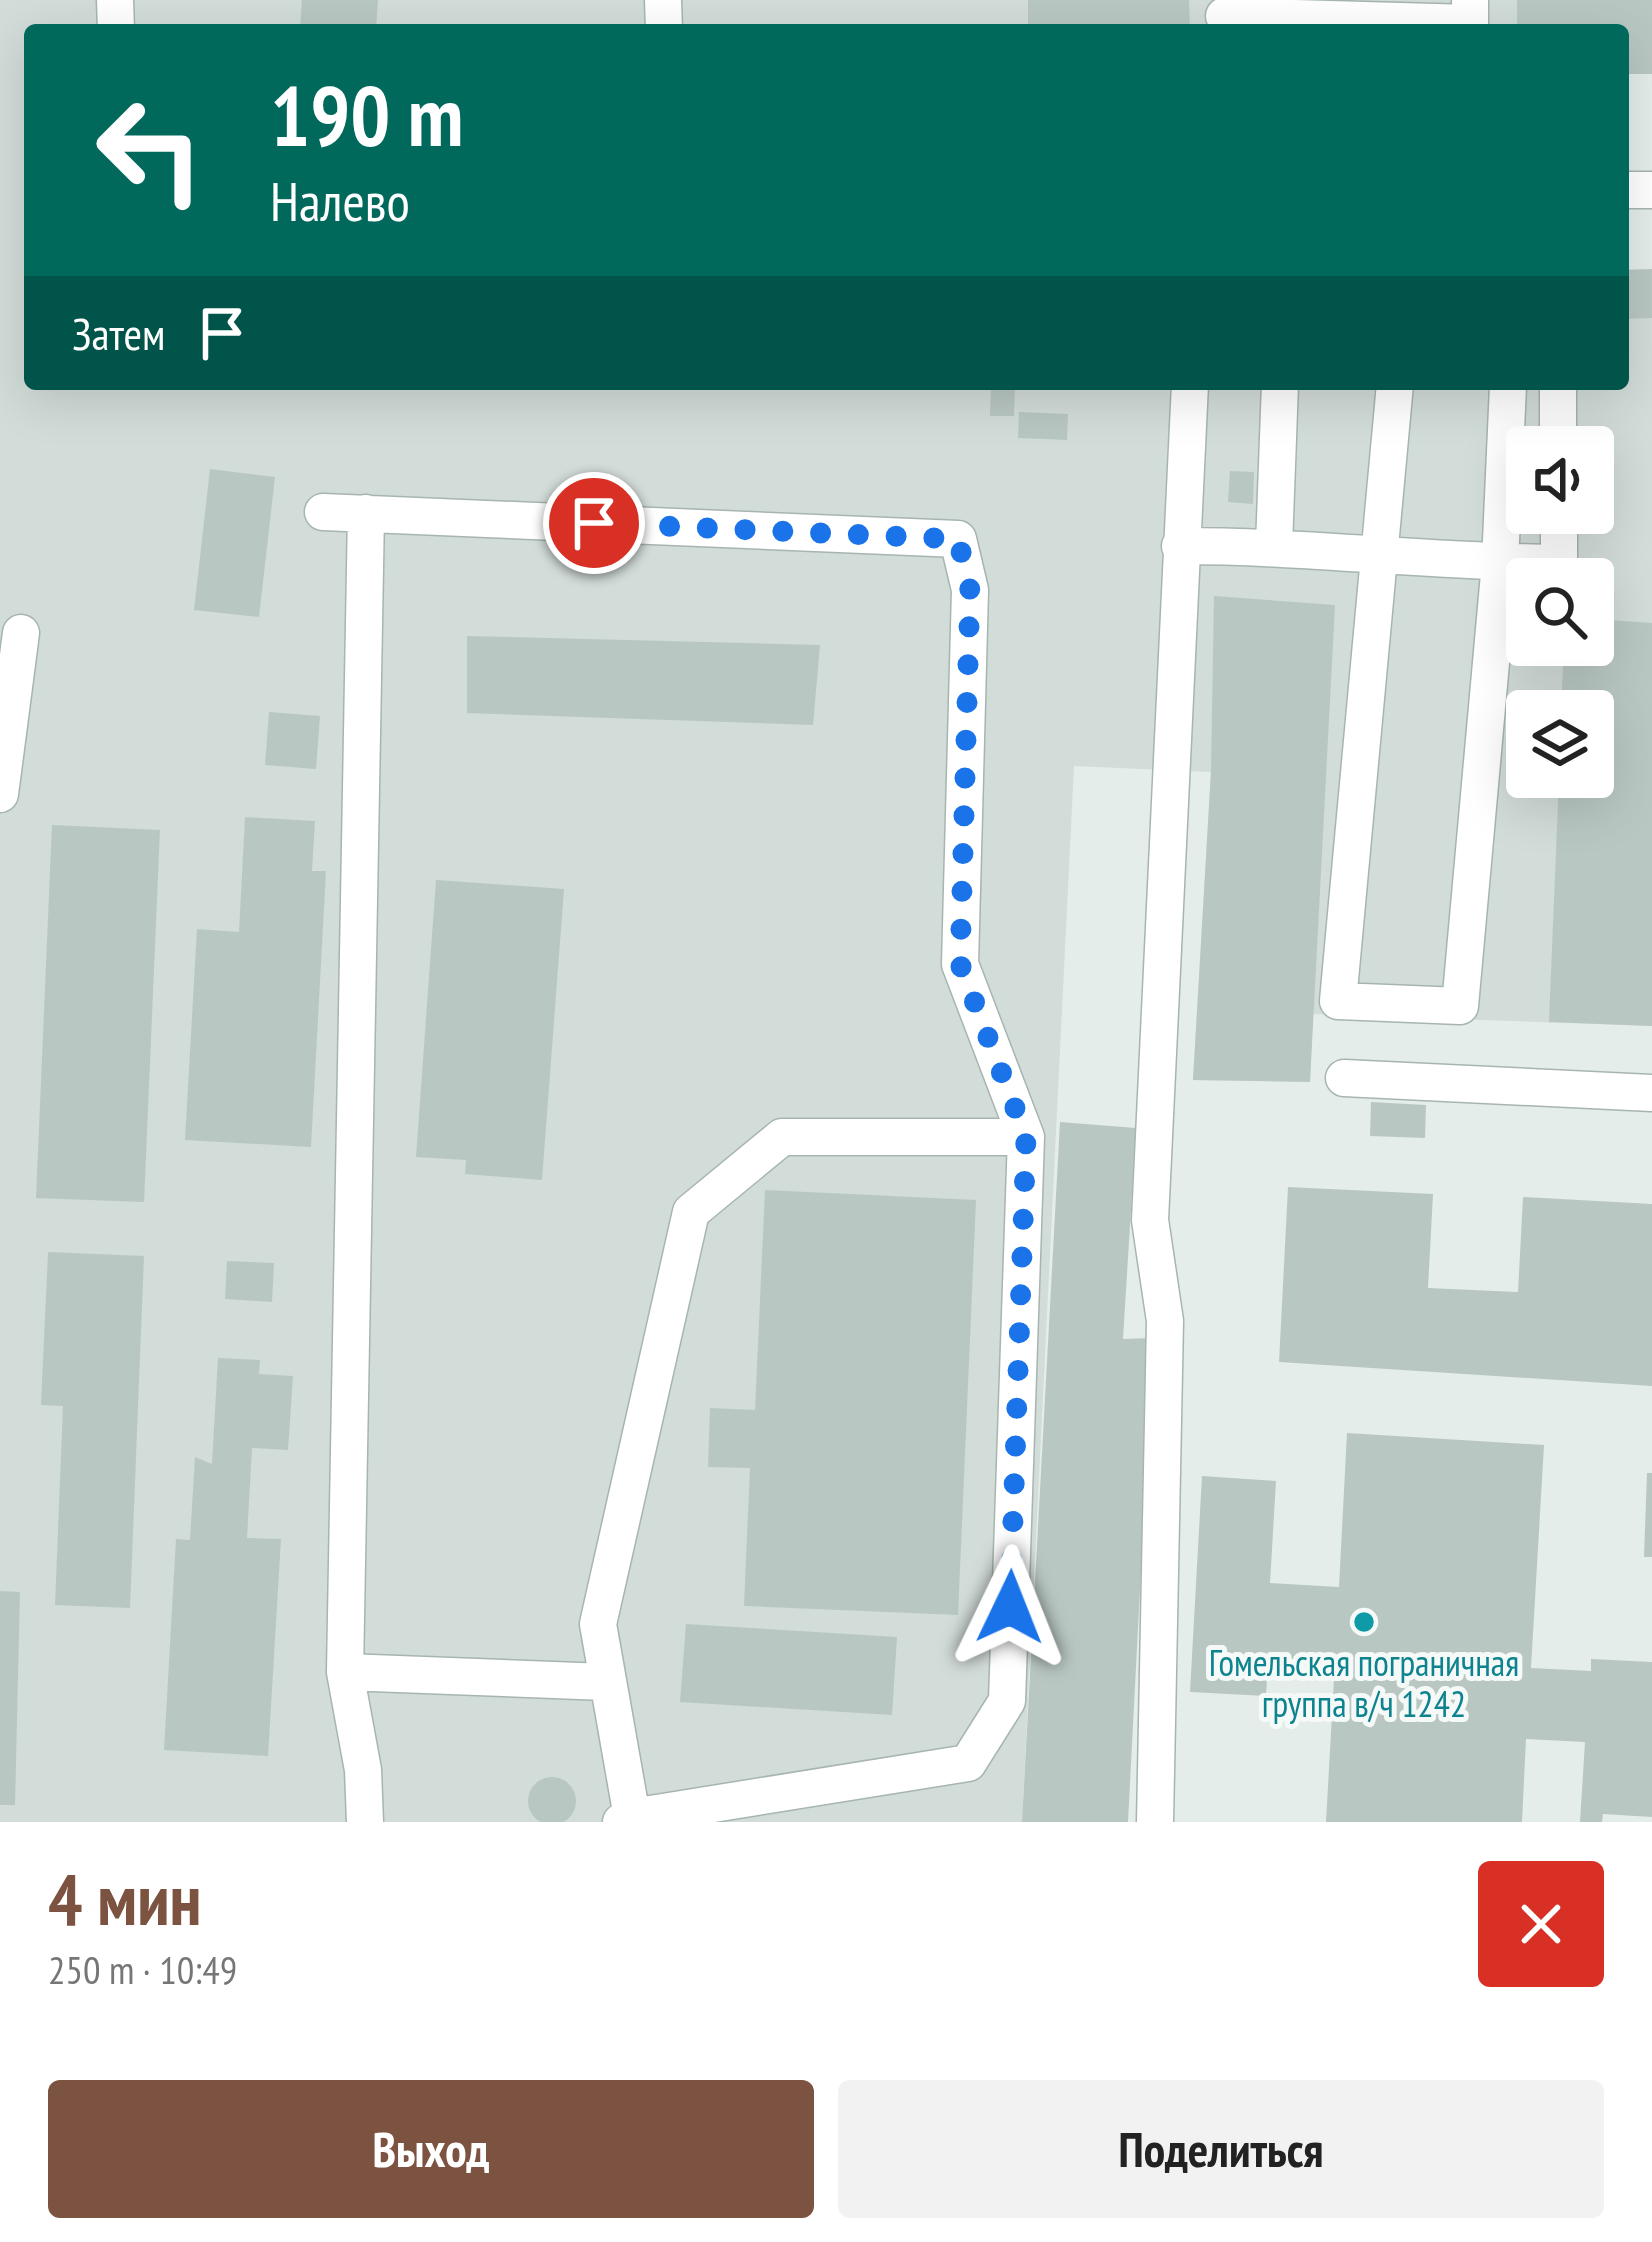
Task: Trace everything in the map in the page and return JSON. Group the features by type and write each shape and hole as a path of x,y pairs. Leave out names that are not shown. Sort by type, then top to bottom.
{"lane":[{"path":"1224,15 1470,23 1471,0"},
{"path":"1156,1822 1166,1321 1150,1220 1190,390"},
{"path":"1274,546 1280,390"},
{"path":"1394,390 1338,1001 1460,1006 1500,562 1510,390"},
{"path":"1558,390 1558,426"},
{"path":"323,512 958,539 970,590 960,964 1026,1137 1007,1701 968,1763 627,1820 598,1624 691,1212 782,1137 1026,1137"},
{"path":"365,1822 363,1770 345,1672 366,513"},
{"path":"1180,546 1274,546 1377,557 1558,563 1558,534"},
{"path":"0,794 20,633"},
{"path":"1344,1078 1652,1093"},
{"path":"345,1672 605,1682"}],"shaded area":[{"path":"0,0 1652,0 1629,24 24,24 24,390 1629,390 1629,270 1652,269 1652,1026 1313,1014 1310,1082 1193,1080 1211,772 1074,766 1022,1822 0,1822"}],"building":[{"path":"302,0 378,0 376,24 300,24"},
{"path":"1028,0 1189,0 1190,24 1028,24"},
{"path":"1517,0 1652,0 1652,74 1629,74 1629,24 1517,24"},
{"path":"1652,269 1652,318 1629,319 1629,270"},
{"path":"991,390 1015,390 1014,416 990,416"},
{"path":"1019,412 1068,414 1067,440 1018,438"},
{"path":"210,469 275,477 259,617 194,610"},
{"path":"1230,471 1254,472 1253,504 1228,502"},
{"path":"1214,596 1335,605 1310,1082 1193,1080 1211,771"},
{"path":"1614,620 1652,623 1652,1026 1549,1022 1558,798 1614,798 1614,690 1562,690 1563,666 1614,666"},
{"path":"467,636 820,645 813,725 467,713"},
{"path":"269,712 320,716 316,769 265,765"},
{"path":"245,817 315,821 312,871 326,871 311,1147 185,1140 197,929 239,932"},
{"path":"52,825 160,830 144,1202 36,1198"},
{"path":"436,880 564,889 542,1180 465,1174 466,1160 416,1157"},
{"path":"1371,1102 1426,1105 1425,1138 1370,1136"},
{"path":"1060,1122 1136,1128 1123,1339 1153,1338 1128,1822 1022,1822"},
{"path":"1288,1187 1433,1194 1428,1288 1518,1292 1523,1197 1652,1204 1652,1386 1279,1362"},
{"path":"765,1190 976,1200 958,1615 744,1606 750,1468 708,1467 710,1408 755,1410"},
{"path":"48,1252 144,1256 130,1608 55,1605 63,1406 41,1405"},
{"path":"227,1261 274,1263 272,1302 225,1299"},
{"path":"218,1358 260,1360 259,1374 293,1376 288,1450 252,1448 247,1538 281,1539 268,1756 164,1750 176,1539 190,1540 195,1457 212,1464"},
{"name":"Гомельская пограничная группа в/ч 1242","path":"1347,1433 1544,1445 1531,1668 1591,1671 1591,1659 1652,1662 1652,1817 1603,1814 1602,1822 1580,1822 1585,1742 1526,1739 1522,1822 1326,1822 1335,1661 1268,1658 1266,1696 1190,1692 1202,1476 1276,1481 1270,1583 1339,1587"},
{"path":"1647,1473 1652,1473 1652,1557 1644,1557"},
{"path":"0,1591 20,1592 15,1805 0,1805"},
{"path":"686,1624 897,1637 892,1715 680,1702"},
{"path":"543,1779 561,1779 574,1792 574,1810 563,1822 541,1822 530,1810 530,1792"}],"place":[{"name":"Гомельская пограничная группа в/ч 1242","path":"1364,1622"}],"route":[{"path":"594,523 958,539 970,590 960,964 1026,1137 1010,1607"}]}
